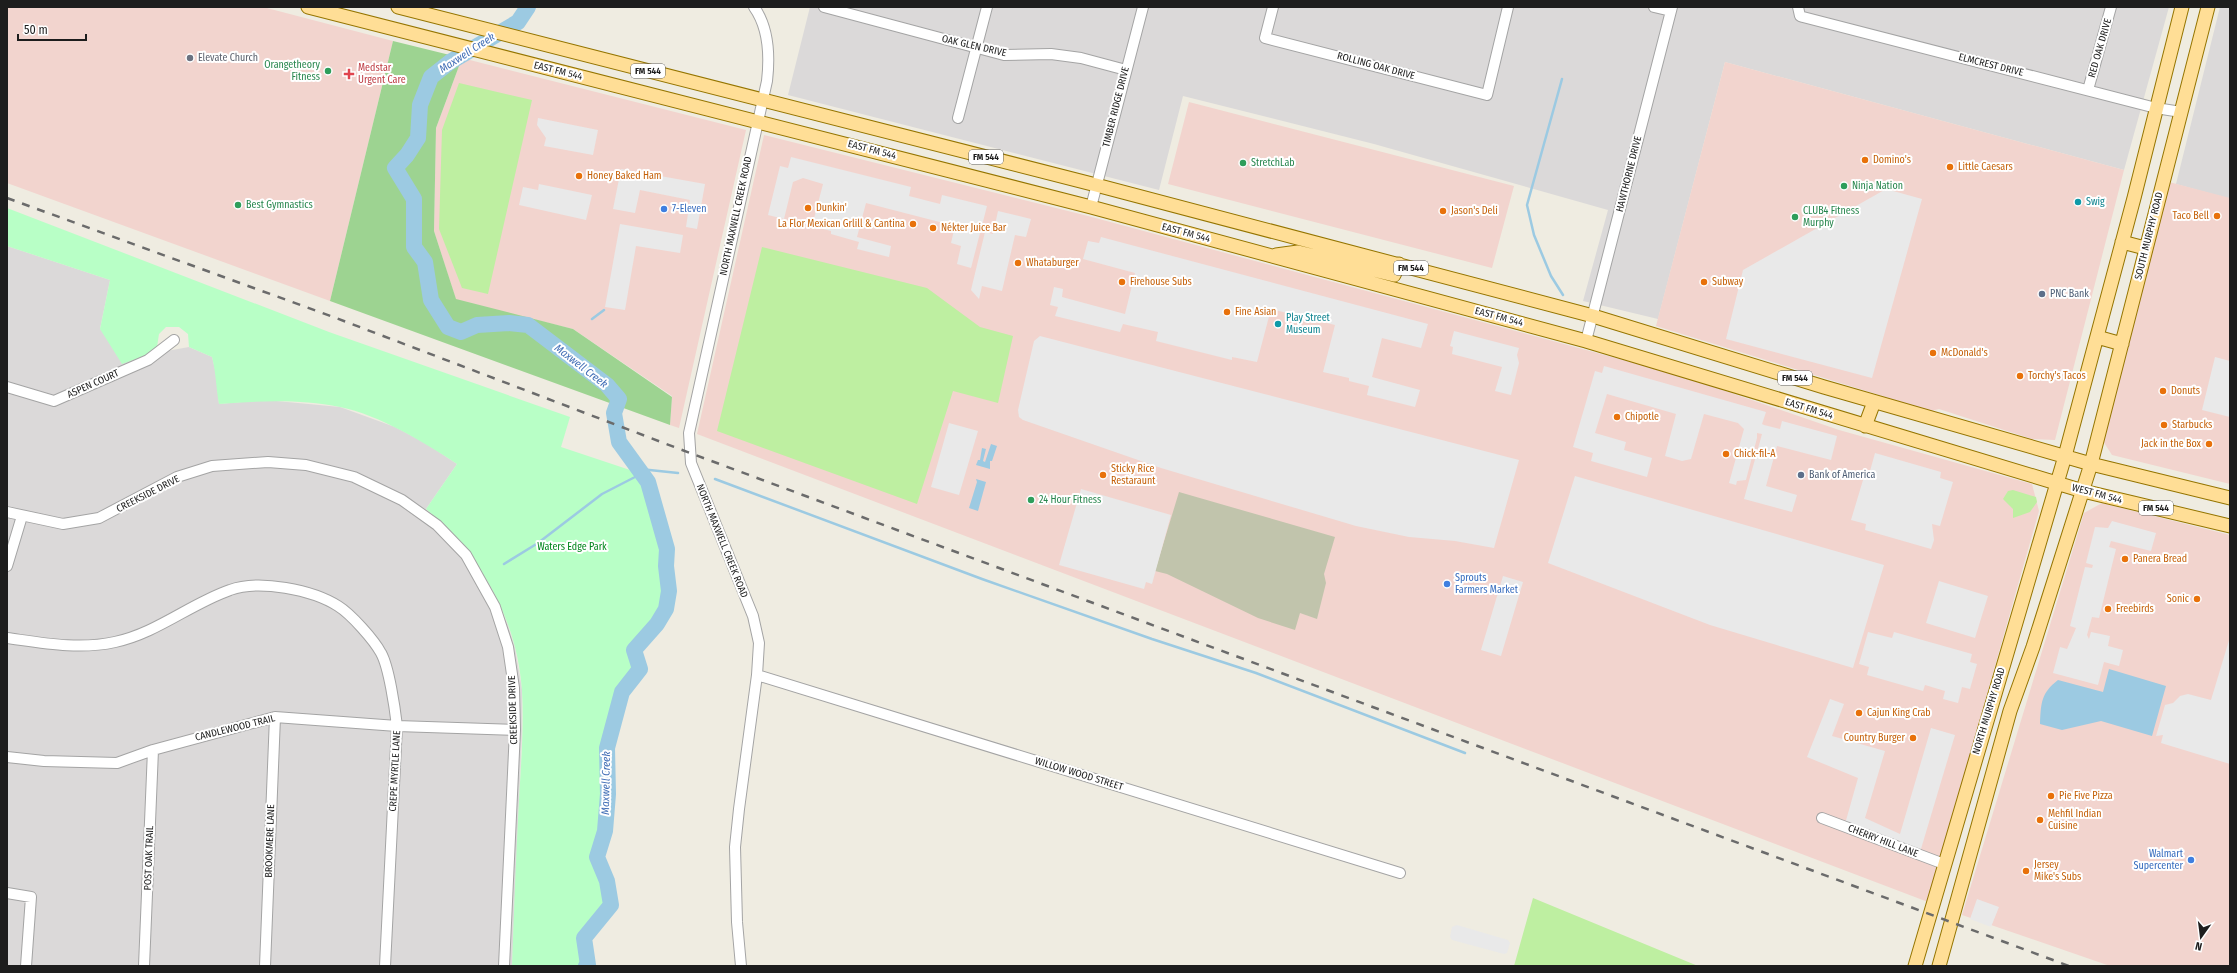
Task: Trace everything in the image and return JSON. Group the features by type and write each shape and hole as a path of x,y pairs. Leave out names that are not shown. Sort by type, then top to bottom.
{"main road":[{"name":"EAST FM 544","path":"308,7 505,58 757,120 1091,207 1586,341 2057,483"},
{"name":"EAST FM 544","path":"398,7 1096,185 1593,316 1874,402 2091,464"},
{"path":"2065,456 2182,7"},
{"name":"SOUTH MURPHY ROAD","path":"2091,464 2208,7"},
{"path":"2122,242 2146,248"},
{"path":"1270,256 1298,252 1394,275 1399,264"},
{"path":"2097,337 2122,344"},
{"path":"1866,426 1874,402"},
{"name":"NORTH MURPHY ROAD","path":"1915,966 2065,456"},
{"name":"NORTH MURPHY ROAD","path":"1938,966 2005,728 2033,647 2091,464"},
{"name":"FM 544","path":"2091,464 2230,498"},
{"name":"WEST FM 544","path":"2057,483 2083,491 2230,526"},
{"path":"1986,723 2005,728"}],"street":[{"name":"NORTH MAXWELL CREEK ROAD","path":"741,966 736,922 735,847 757,675 759,643 753,616 691,463 689,427 762,101 769,62 764,27 761,17 754,7"},
{"name":"OAK GLEN DRIVE","path":"824,7 1004,55 1051,54 1081,58 1126,70"},
{"path":"958,118 987,7"},
{"name":"TIMBER RIDGE DRIVE","path":"1091,207 1143,7"},
{"name":"ROLLING OAK DRIVE","path":"1273,7 1265,38 1487,95 1508,7"},
{"path":"1654,7 1671,9"},
{"name":"RED OAK DRIVE","path":"2088,90 2112,7"},
{"name":"HAWTHORNE DRIVE","path":"1586,341 1671,9"},
{"name":"ELMCREST DRIVE","path":"1799,11 2156,108 2181,112"},
{"name":"ASPEN COURT","path":"7,387 54,401 148,360 174,340"},
{"name":"CREEKSIDE DRIVE","path":"7,512 63,524 99,518 177,478 212,466 268,462 298,464 354,477 402,500 437,525 466,555 495,607 508,647 514,688 515,730 504,966"},
{"path":"7,566 22,516"},
{"name":"CREPE MYRTLE LANE","path":"7,638 67,647 115,642 162,626 201,603 232,589 266,586 309,592 339,607 382,653 392,692 397,726 385,966"},
{"name":"WILLOW WOOD STREET","path":"757,675 1400,873"},
{"name":"CANDLEWOOD TRAIL","path":"7,757 44,761 116,763 153,750 275,717 397,726 515,730"},
{"name":"BROOKMERE LANE","path":"265,966 275,717"},
{"name":"POST OAK TRAIL","path":"144,966 153,750"},
{"name":"CHERRY HILL LANE","path":"1822,818 1944,864"},
{"path":"7,893 31,897 26,966"}],"shaded area":[{"path":"7,7 263,7 393,41 330,301 7,183"},
{"path":"810,7 2169,7 2124,170 1725,62 1658,319 1583,301 1608,210 1374,144 1183,96 1159,190 788,95"},
{"path":"2220,7 2230,7 2230,199 2176,184"},
{"path":"462,58 746,130 679,428 670,425 672,396 573,329 456,300 434,231 436,128"},
{"path":"1725,62 2124,170 2055,440 2032,439 1939,409 1931,411 1656,326"},
{"path":"1189,102 1514,186 1492,268 1168,184"},
{"path":"538,118 598,130 593,155 544,146 546,138 537,125"},
{"path":"764,135 1088,216 1679,375 1839,430 2032,484 2039,511 1928,902 697,434"},
{"path":"791,157 911,187 909,196 940,204 942,195 987,206 971,268 957,264 961,246 951,243 955,226 866,203 857,237 891,246 889,257 857,249 859,242 831,234 831,231 812,226 823,184 803,178 793,182 784,219 768,215 780,166 788,168"},
{"path":"621,169 705,184 697,229 686,227 690,200 640,190 635,213 613,209"},
{"path":"2169,182 2230,198 2230,484 2112,455 2103,441"},
{"path":"539,184 592,195 586,220 519,205 523,187 538,190"},
{"path":"1886,189 1922,199 1872,378 1726,339 1743,270"},
{"path":"998,211 1031,219 1026,237 1015,235 1002,291 982,286 979,299 971,290 985,232 993,234"},
{"path":"620,224 683,235 680,253 636,246 625,310 605,307"},
{"path":"1101,237 1428,324 1421,348 1382,338 1372,377 1420,390 1415,407 1367,395 1369,386 1349,381 1349,378 1323,372 1335,325 1271,309 1257,362 1232,357 1232,360 1156,341 1158,332 1123,324 1120,332 1055,316 1058,307 1050,305 1054,287 1063,289 1062,297 1125,314 1135,273 1083,259 1088,241 1099,243"},
{"path":"7,246 110,280 100,329 150,354 189,347 212,357 216,373 219,404 266,400 340,407 395,427 427,444 457,464 426,509 457,538 487,578 508,625 515,648 522,689 522,731 512,966 7,966"},
{"path":"1454,331 1519,348 1517,355 1519,363 1511,395 1495,391 1502,367 1452,354 1453,347 1450,346"},
{"path":"1040,336 1519,460 1494,548 1455,541 1409,537 1356,526 1161,468 1023,420 1019,417 1018,410 1034,341"},
{"path":"2215,357 2230,361 2230,417 2202,410"},
{"path":"1604,366 1766,412 1762,424 1764,425 1780,429 1782,421 1837,436 1831,460 1777,446 1766,486 1797,495 1792,512 1744,499 1762,434 1757,433 1746,480 1737,481 1736,485 1729,483 1744,429 1738,423 1704,414 1691,459 1682,461 1665,456 1676,414 1607,394 1595,433 1626,442 1624,450 1652,458 1647,477 1591,461 1593,453 1573,447 1595,371 1602,373"},
{"path":"949,423 978,431 959,495 931,487"},
{"path":"1875,453 1941,472 1940,478 1953,482 1940,526 1932,524 1934,540 1931,549 1865,530 1866,524 1851,520 1866,470 1870,471"},
{"path":"1575,476 1884,565 1853,668 1710,625 1548,563"},
{"path":"1081,489 1171,515 1152,584 1146,582 1144,589 1059,565"},
{"path":"1179,492 1335,537 1324,574 1326,583 1317,619 1300,613 1295,630 1258,618 1167,574 1155,571"},
{"path":"2102,503 2230,535 2230,966 2110,966 1962,915 2084,513"},
{"path":"2112,521 2156,533 2151,551 2111,541 2109,547 2116,549 2099,618 2092,617 2087,635 2089,639 2091,632 2110,636 2108,646 2123,650 2119,666 2104,662 2098,685 2053,673 2060,647 2067,649 2076,628 2070,626 2085,567 2092,568 2093,565 2086,563 2095,527 2108,528"},
{"path":"1503,576 1523,582 1501,656 1481,650"},
{"path":"1939,581 1988,596 1975,638 1926,623"},
{"path":"1868,632 1892,638 1894,632 1972,654 1970,662 1977,664 1970,689 1962,687 1958,703 1943,699 1945,691 1925,685 1923,691 1867,675 1869,667 1859,664"},
{"path":"2230,637 2230,764 2161,743 2163,735 2156,736 2165,705 2173,703 2180,696 2188,694 2211,700"},
{"path":"1830,699 1844,704 1832,736 1885,751 1865,818 1900,834 1931,728 1955,735 1918,859 1843,831 1858,778 1807,757"},
{"path":"1977,899 1999,907 1991,927 1970,919"},
{"path":"1457,925 1508,940 1510,943 1507,953 1504,954 1452,940 1450,937 1452,927"}],"green space":[{"path":"393,41 462,58 436,128 434,231 456,299 573,329 672,397 670,425 330,301"},
{"path":"459,83 532,100 488,294 462,288 439,229 442,130"},
{"name":"Waters Edge Park","path":"7,208 329,332 570,417 561,447 642,474 648,482 667,549 666,566 669,591 666,609 657,624 634,650 640,669 622,692 607,748 608,794 605,831 597,857 607,881 611,905 584,938 588,965 512,966 522,746 522,691 519,664 512,638 504,613 492,590 479,568 463,547 426,509 457,464 401,430 370,416 340,407 325,404 295,402 219,404 212,357 189,347 188,334 179,327 166,327 159,334 157,347 150,354 122,364 100,329 110,280 7,246"},
{"path":"762,247 927,288 980,327 1013,336 998,403 953,391 917,504 717,431"},
{"path":"2013,490 2036,497 2037,502 2030,512 2013,518 2013,509 2003,499 2008,491"},
{"path":"1533,898 1698,966 1514,966"}],"water":[{"path":"991,444 997,446 992,461 990,461 990,469 976,465 978,460 980,460 982,448 986,449 983,461 985,462"},
{"path":"976,479 986,482 978,511 969,508 977,482"},
{"path":"2109,669 2166,686 2152,736 2101,721 2062,730 2040,724 2042,704 2045,694 2048,689 2058,680 2103,692"}],"waterway":[{"name":"Maxwell Creek","path":"528,7 518,22 450,62 431,77 420,105 418,138 407,155 395,168 414,199 414,247 425,262 431,300 448,327 461,332 477,325 509,323 528,325 607,385 619,399 614,413 619,442 648,482 667,549 666,566 669,591 666,609 657,624 634,650 640,669 622,692 607,748 608,794 605,831 597,857 607,881 611,905 584,938 588,965 586,966"},
{"path":"1562,79 1527,205 1534,235 1551,276 1563,295"},
{"path":"592,319 604,310"},
{"path":"504,564 538,543 602,494 635,477 640,469 678,473"},
{"path":"715,479 982,579 1152,639 1256,673 1465,753"}],"railway":[{"path":"7,198 336,318 690,453 2069,966"}],"place":[{"name":"Elevate Church","path":"190,58"},
{"name":"Orangetheory Fitness","path":"328,71"},
{"name":"Medstar Urgent Care","path":"349,74"},
{"name":"Domino's","path":"1865,160"},
{"name":"StretchLab","path":"1243,163"},
{"name":"Little Caesars","path":"1950,167"},
{"name":"Honey Baked Ham","path":"579,176"},
{"name":"Ninja Nation","path":"1844,186"},
{"name":"Swig","path":"2078,202"},
{"name":"Best Gymnastics","path":"238,205"},
{"name":"Dunkin'","path":"808,208"},
{"name":"7-Eleven","path":"664,209"},
{"name":"Jason's Deli","path":"1443,211"},
{"name":"Taco Bell","path":"2217,216"},
{"name":"CLUB4 Fitness Murphy","path":"1795,217"},
{"name":"La Flor Mexican Grlill & Cantina","path":"913,224"},
{"name":"Nékter Juice Bar","path":"933,228"},
{"name":"Whataburger","path":"1018,263"},
{"name":"Firehouse Subs","path":"1122,282"},
{"name":"Subway","path":"1704,282"},
{"name":"PNC Bank","path":"2042,294"},
{"name":"Fine Asian","path":"1227,312"},
{"name":"Play Street Museum","path":"1278,324"},
{"name":"McDonald's","path":"1933,353"},
{"name":"Torchy's Tacos","path":"2020,376"},
{"name":"Donuts","path":"2163,391"},
{"name":"Chipotle","path":"1617,417"},
{"name":"Starbucks","path":"2164,425"},
{"name":"Jack in the Box","path":"2209,444"},
{"name":"Chick-fil-A","path":"1726,454"},
{"name":"Sticky Rice Restaraunt","path":"1103,475"},
{"name":"Bank of America","path":"1801,475"},
{"name":"24 Hour Fitness","path":"1031,500"},
{"name":"Panera Bread","path":"2125,559"},
{"name":"Sprouts Farmers Market","path":"1447,584"},
{"name":"Sonic","path":"2197,599"},
{"name":"Freebirds","path":"2108,609"},
{"name":"Cajun King Crab","path":"1859,713"},
{"name":"Country Burger","path":"1913,738"},
{"name":"Pie Five Pizza","path":"2051,796"},
{"name":"Mehfil Indian Cuisine","path":"2040,820"},
{"name":"Walmart Supercenter","path":"2191,860"},
{"name":"Jersey Mike's Subs","path":"2026,871"}]}
